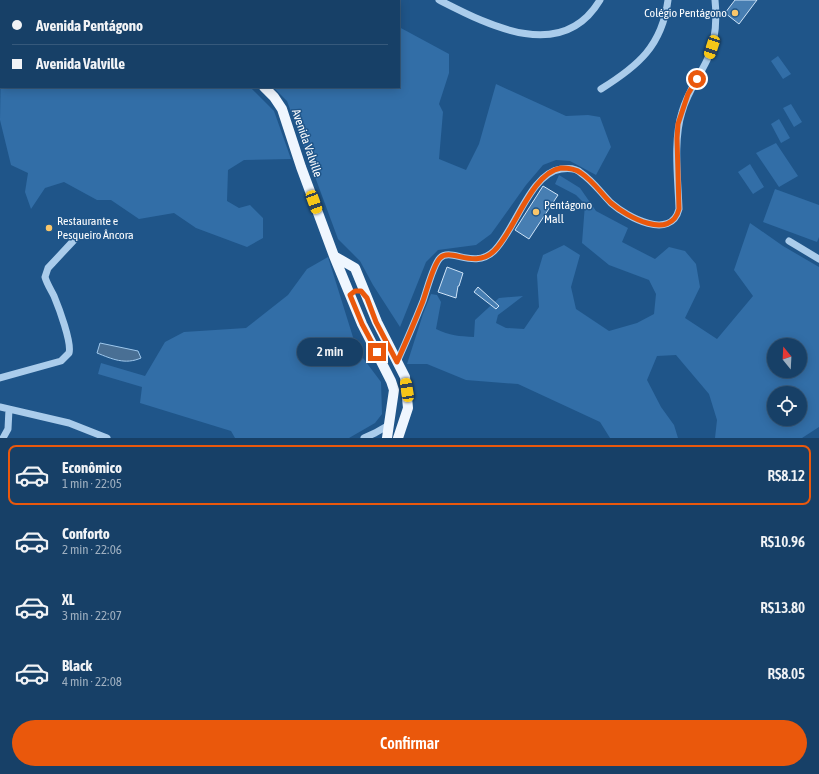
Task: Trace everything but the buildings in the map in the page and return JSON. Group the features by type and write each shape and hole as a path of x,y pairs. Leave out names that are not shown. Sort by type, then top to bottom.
{"main road":[{"name":"Avenida Valville","path":"265,88 274,97 282,109 301,168 334,256 362,324 393,385"},
{"path":"334,256 355,268 376,322 405,377 408,408 398,438"},
{"path":"350,295 355,291 361,291 367,298"},
{"path":"387,438 393,385 398,376 405,377"},
{"path":"393,385 396,393 401,394 407,390"}],"street":[{"path":"439,0 467,14 502,28 521,34 540,35 559,33 583,21 600,0"},
{"path":"601,89 632,69 653,45 660,32 668,0"},
{"path":"397,362 439,259 449,254 466,259 478,259 493,252 502,241 535,188 548,174 561,168 572,168 590,180 612,204 631,215 656,225 662,225 673,220 679,209 678,124 688,94 708,59 712,47 715,33 715,0"},
{"path":"0,378 61,361 68,354 69,344 54,295 46,276 48,268 76,238"},
{"path":"789,241 819,259"},
{"path":"0,407 69,423 107,438"},
{"path":"3,438 8,429 9,409"},
{"path":"364,438 389,424"},
{"path":"375,433 382,438"}],"shaded area":[{"path":"400,28 449,54 449,73 439,104 443,112 439,159 466,170 479,144 496,84 566,116 588,115 600,117 611,147 596,175 570,161 556,160 543,165 526,185 491,234 476,245 438,250 426,262 400,327 373,285 360,261 338,239 287,101 274,88 400,88"},
{"path":"778,56 791,74 783,79 771,61"},
{"path":"1,88 251,88 274,111 291,159 244,160 228,170 227,201 239,208 250,205 263,218 263,238 247,247 196,228 174,213 139,219 111,200 97,200 64,182 45,188 31,209 25,192 28,173 11,165 0,120"},
{"path":"791,104 802,122 794,127 783,108"},
{"path":"779,119 790,138 781,143 771,124"},
{"path":"776,143 798,176 779,187 756,153"},
{"path":"750,164 764,187 753,194 738,172"},
{"path":"559,175 580,188 596,211 628,228 622,242 655,259 669,247 685,251 696,264 700,287 685,318 717,339 753,296 734,270 750,223 783,246 819,267 819,427 802,438 715,438 717,420 709,394 676,355 657,356 647,380 661,407 674,425 678,438 610,438 600,422 518,384 466,380 427,364 407,364 431,294 437,295 441,302 436,329 446,333 474,337 475,320 499,298 523,296 498,315 496,323 506,328 524,329 539,307 537,275 543,255 564,245 580,255 571,287 576,309 609,331 637,323 654,314 656,294 649,280 609,265 582,243 585,204 576,195 555,184"},
{"path":"775,189 819,205 819,237 817,242 763,222"},
{"path":"328,257 357,350 381,382 382,414 375,423 349,438 235,438 231,431 140,403 142,387 98,374 101,363 145,376 165,342 184,332 246,328 288,295 307,269"},
{"path":"100,343 138,351 141,358 124,361 97,353"}],"place":[{"name":"Colégio Pentágono","path":"735,13"},
{"name":"Pentágono Mall","path":"536,212"},
{"name":"Restaurante e Pesqueiro Âncora","path":"49,228"}],"route":[{"path":"377,352 362,324 350,295 355,291 361,291 367,298 376,322 397,362 439,259 449,254 472,260 484,257 493,252 502,241 535,188 542,179 554,170 561,168 572,168 580,172 590,180 612,204 648,223 662,225 673,220 679,209 678,124 688,94 697,79"}]}
